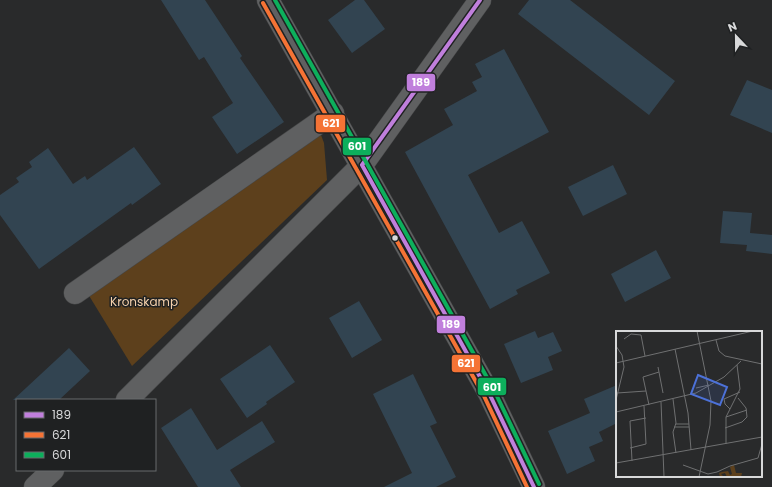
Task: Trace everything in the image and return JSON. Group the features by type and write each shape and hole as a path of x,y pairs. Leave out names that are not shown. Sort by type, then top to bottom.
{"street":[{"path":"268,0 490,393 534,487"},
{"path":"128,399 362,165 480,0"},
{"path":"75,293 333,113"},
{"path":"35,487 52,471"}],"green space":[{"name":"Kronskamp","path":"318,127 324,143 327,180 132,366 88,294"}],"building":[{"path":"161,0 205,0 242,56 240,58 284,122 237,154 212,117 233,103 204,57 199,60"},
{"path":"355,0 364,0 385,29 352,53 328,20"},
{"path":"529,0 570,0 675,81 649,115 518,14"},
{"path":"504,49 549,132 468,175 499,233 522,221 550,273 516,290 518,294 490,309 405,152 453,125 444,109 477,91 472,82 482,77 475,64"},
{"path":"747,80 772,90 772,133 730,115"},
{"path":"134,147 161,184 132,205 131,203 39,269 0,215 0,195 19,182 16,178 32,167 29,162 48,148 73,184 85,176 87,180"},
{"path":"613,165 627,194 583,216 568,187"},
{"path":"723,211 752,213 750,233 772,235 772,254 746,251 747,245 720,243"},
{"path":"656,250 671,278 625,302 611,274"},
{"path":"359,301 382,340 352,358 329,318"},
{"path":"535,331 538,338 553,332 562,351 548,357 553,370 521,383 504,344"},
{"path":"270,345 295,382 266,402 267,404 247,418 220,379"},
{"path":"69,348 90,371 60,399 13,400"},
{"path":"413,374 437,423 430,426 456,477 436,487 384,487 412,473 373,394"},
{"path":"616,385 616,424 599,432 603,441 589,447 595,461 567,474 548,431 590,413 584,399"},
{"path":"191,408 217,450 262,421 275,442 230,470 241,487 198,487 161,428"}],"transit line":[{"name":"601","path":"275,0 494,390 539,484"},
{"name":"189","path":"362,165 480,0"},
{"name":"621","path":"263,3 484,396 527,487"},
{"name":"189","path":"362,165 489,393 534,487"}]}
